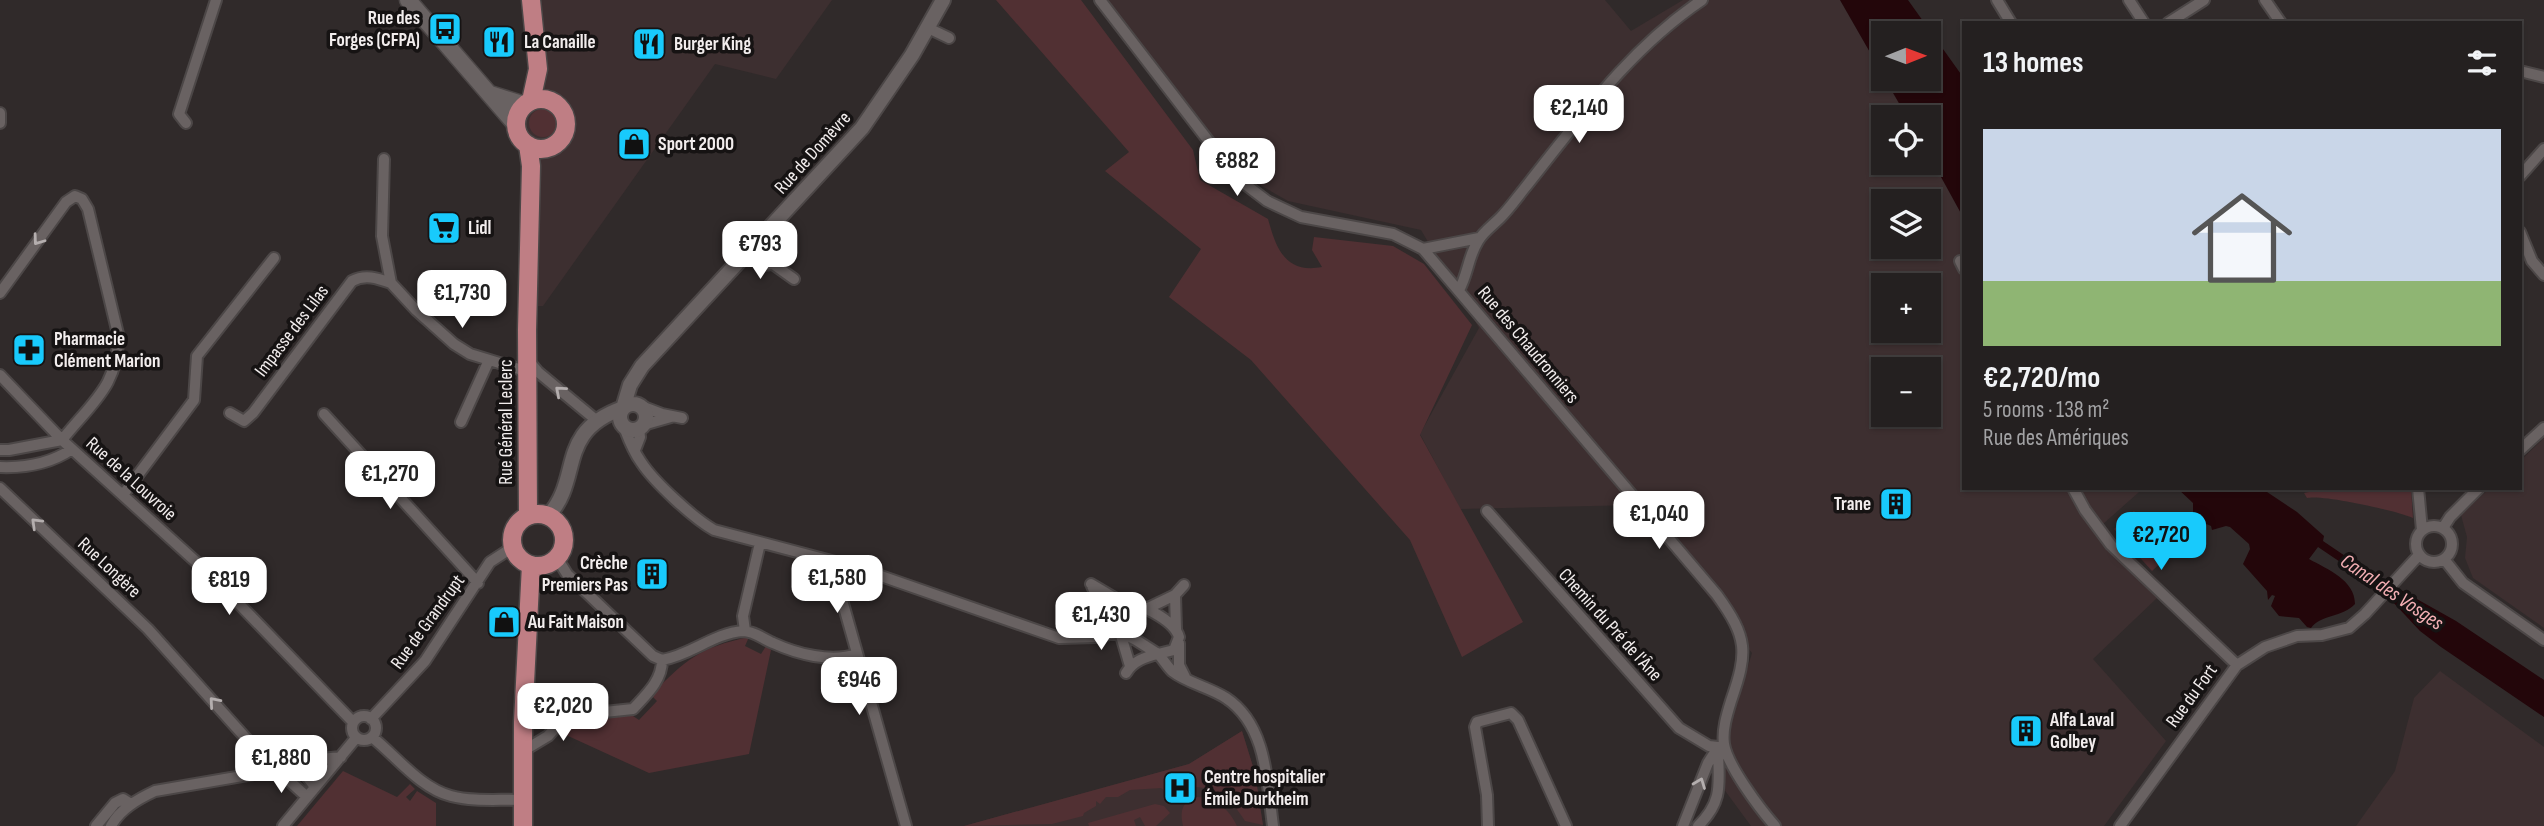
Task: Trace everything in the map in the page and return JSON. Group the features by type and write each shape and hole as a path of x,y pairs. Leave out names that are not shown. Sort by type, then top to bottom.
{"main road":[{"path":"408,0 516,125"},
{"path":"531,0 538,69 528,103 517,117 516,125 528,145 535,148 551,146 558,142 566,127 563,111 558,105 537,46"},
{"path":"490,94 528,103 542,99 558,105"},
{"name":"Rue Général Leclerc","path":"528,145 531,166 527,367 528,515"},
{"name":"Rue Général Leclerc","path":"529,203 551,146"},
{"path":"528,515 548,516 555,520 563,534 561,551 549,563 531,565 520,559 513,547 514,528 528,515"},
{"path":"523,826 523,751 531,565"}],"street":[{"path":"186,123 179,114 216,0"},
{"name":"Rue de Domèvre","path":"623,408 634,378 642,366 862,128 889,91 943,0"},
{"name":"Rue des Chaudronniers","path":"1100,0 1237,178 1268,201 1301,217 1393,234 1423,249 1717,595 1740,635 1743,664 1727,713 1721,747"},
{"path":"1459,290 1479,239 1502,216 1630,59 1675,18 1702,0"},
{"path":"1997,0 2010,21"},
{"path":"2129,0 2143,21"},
{"path":"2171,21 2204,0"},
{"path":"2265,0 2280,21"},
{"path":"928,28 949,38"},
{"path":"2522,72 2544,77"},
{"path":"0,113 0,123"},
{"path":"2522,174 2544,149"},
{"path":"384,159 382,236 391,283 454,344 470,354 538,372 596,423 635,427 678,417 631,404 596,423 585,433 575,449 558,501 548,516"},
{"name":"Rue de la Louvroie","path":"0,293 66,202 75,196 82,199 88,209 118,334 118,355 114,373 106,388 62,440"},
{"path":"2522,237 2532,261 2544,275"},
{"path":"1423,249 1479,239"},
{"path":"748,253 762,265 773,264 794,279"},
{"path":"123,495 194,400 197,356 274,258"},
{"name":"Impasse des Lilas","path":"230,414 244,421 253,413 352,281 360,277 391,283"},
{"path":"461,422 488,360"},
{"name":"Rue de la Louvroie","path":"0,375 62,440 215,579 353,722"},
{"path":"634,378 646,415 635,427 630,445 646,469 698,521 727,535 858,568 1059,638 1096,637 1120,632"},
{"path":"623,408 620,416 635,427"},
{"path":"324,414 478,583"},
{"path":"2522,448 2544,428"},
{"path":"0,450 62,440"},
{"path":"0,467 19,468 41,464 59,458 72,449"},
{"name":"Rue Longère","path":"0,488 148,629 261,755 307,797"},
{"path":"2074,490 2111,545 2236,665"},
{"path":"2418,490 2422,530"},
{"path":"2443,528 2450,517 2477,490"},
{"name":"Chemin du Pré de l'Âne","path":"1487,511 1679,728 1702,742 1721,747"},
{"path":"2432,526 2443,528 2451,538 2448,555 2444,559 2428,561 2419,555 2416,539 2422,530 2432,526"},
{"path":"745,631 743,616 760,543"},
{"name":"Rue de Grandrupt","path":"371,719 425,661 490,562 513,547"},
{"name":"Rue du Fort","path":"2120,826 2236,665 2265,647 2298,636 2322,635 2349,628 2376,603 2419,555"},
{"path":"556,558 567,575 653,656 662,660 685,654 713,639 745,631 796,653 821,656 857,654"},
{"path":"2444,559 2463,583 2544,640"},
{"path":"826,560 842,600 906,826"},
{"path":"842,600 847,585 858,568"},
{"path":"1176,629 1146,609 1118,600 1091,584 1104,612 1105,621 1110,627 1158,654 1172,670 1227,698 1249,723 1259,741 1265,763 1273,826"},
{"path":"1146,609 1175,594 1184,585"},
{"path":"1175,594 1179,665 1185,677"},
{"path":"1080,637 1097,625 1111,603 1118,600"},
{"path":"1120,632 1128,670 1145,657 1174,650 1179,642"},
{"path":"523,751 548,736 560,723 594,713 633,709 658,680 662,660"},
{"path":"1488,826 1487,795 1475,727 1477,722 1511,713 1518,720 1566,826"},
{"path":"360,717 371,719 375,730 372,737 364,740 356,737 352,730 353,722 360,717"},
{"path":"283,826 356,737"},
{"path":"372,737 432,789 465,799 523,800"},
{"path":"1683,826 1708,763 1721,747"},
{"path":"1698,826 1709,814 1718,796 1721,747"},
{"path":"1721,747 1756,802 1775,826"},
{"path":"111,826 116,816 131,804 155,791 341,757"},
{"path":"295,765 315,787"},
{"path":"96,826 115,803 123,799 131,804"}],"shaded area":[{"path":"522,0 832,0 776,79 715,64 543,306 519,306 519,215 529,74"},
{"path":"996,0 1081,0 1193,150 1200,180 1268,219 1279,249 1291,263 1299,267 1322,267 1312,250 1314,237 1393,246 1424,264 1472,325 1420,435 1523,622 1462,657 1410,540 1251,360 1169,297 1201,249 1105,171 1129,152"},
{"path":"1108,0 1605,0 1631,31 1683,0 1840,0 1871,54 1871,91 1892,91 1900,105 1871,105 1871,175 1940,175 1962,215 1962,490 2138,490 2139,492 2103,524 2157,598 2093,659 2166,741 2104,826 1751,826 1715,777 1752,653 1638,505 1460,509 1420,434 1479,328 1421,230 1288,201 1255,182 1223,153"},
{"path":"543,109 553,113 557,123 553,133 543,137 533,133 529,123 533,113"},
{"path":"2544,438 2544,628 2473,578 2465,558 2467,537 2461,515 2488,490 2522,490 2522,459"},
{"path":"2318,490 2411,490 2413,518 2360,504 2328,498 2307,498 2304,493"},
{"path":"2134,511 2172,552 2152,571 2114,529"},
{"path":"749,637 745,646 761,654 766,646 771,650 749,754 649,773 566,735 565,727 596,726 595,716 627,712 639,720 657,701 651,695 684,664 717,646"},
{"path":"2440,671 2544,747 2544,826 2356,826 2395,771 2414,698"},
{"name":"Centre hospitalier Émile Durkheim","path":"1242,731 1255,773 1263,826 964,826 1189,764"},
{"path":"1242,731 1255,773 1263,825 1245,821 1221,794 1191,787 1166,792 1161,788 1130,790 1118,797 1106,797 1100,804 1096,801 1096,806 1083,816 1052,824 964,826 1189,764"},
{"path":"343,771 397,797 410,784 415,789 406,797 410,801 417,791 436,803 436,826 297,826"},
{"path":"1195,797 1209,799 1221,805 1237,826 1183,826 1183,808"},
{"path":"1155,804 1164,806 1170,813 1156,826 1145,826 1140,817 1134,820 1136,826 1089,826 1088,823"}],"water":[{"path":"1840,0 1908,0 1923,21 1871,21 1871,54"},
{"path":"1941,46 1962,76 1962,215 1940,175 1941,105 1900,105 1892,91 1941,91"},
{"name":"Canal des Vosges","path":"2179,490 2264,490 2297,512 2324,536 2323,541 2397,591 2399,589 2456,621 2544,680 2544,717 2441,647 2420,631 2391,600 2392,597 2318,547 2309,559 2345,582 2354,596 2355,604 2311,628 2299,618 2279,616 2271,606 2275,596 2272,595 2268,600 2267,591 2243,564 2250,549 2249,544 2230,527 2212,530 2211,526 2193,518 2193,503"}],"place":[{"name":"Rue des Forges (CFPA)","path":"445,29"},
{"name":"La Canaille","path":"499,42"},
{"name":"Burger King","path":"649,44"},
{"name":"Sport 2000","path":"634,144"},
{"name":"Lidl","path":"444,228"},
{"name":"Pharmacie Clément Marion","path":"29,350"},
{"name":"Trane","path":"1896,504"},
{"name":"Crèche Premiers Pas","path":"652,574"},
{"name":"Au Fait Maison","path":"504,622"},
{"name":"Alfa Laval Golbey","path":"2026,731"},
{"name":"Centre hospitalier Émile Durkheim","path":"1180,788"}]}
